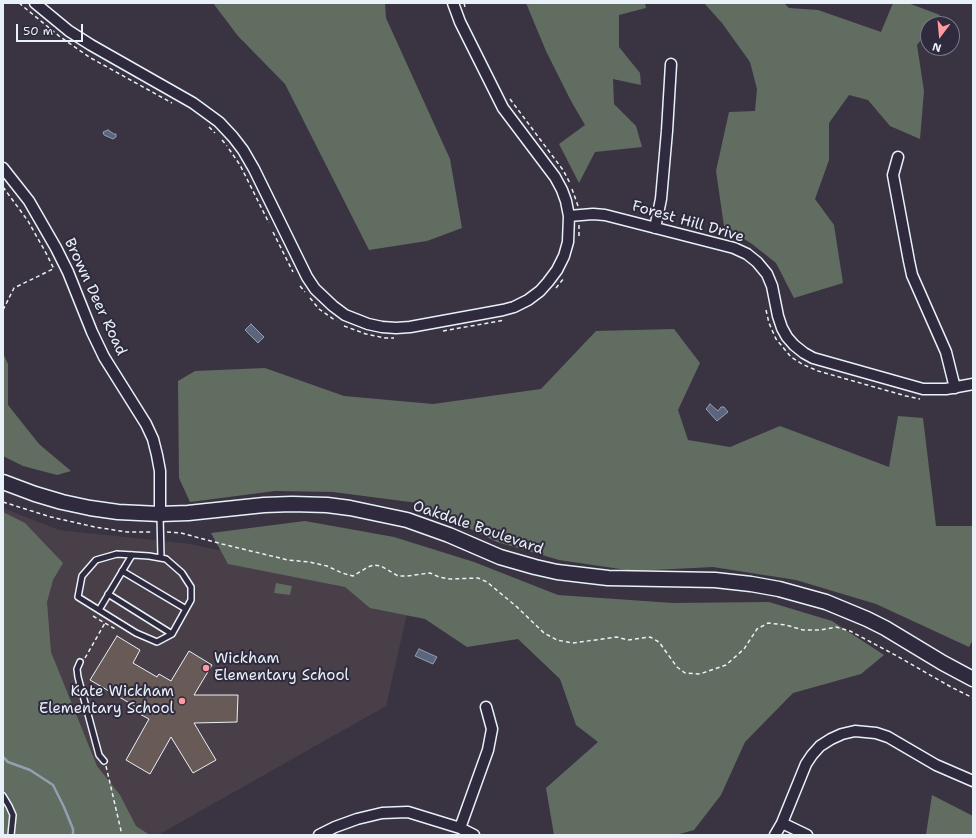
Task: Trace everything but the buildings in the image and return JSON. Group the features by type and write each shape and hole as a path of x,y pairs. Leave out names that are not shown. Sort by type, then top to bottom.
{"main road":[{"name":"Oakdale Boulevard","path":"3,482 35,494 90,508 118,512 160,514 188,513 264,505 292,504 327,505 350,508 407,520 449,535 500,557 557,572 608,578 715,580 779,589 826,602 868,619 973,679"}],"street":[{"path":"35,3 69,31 193,103 219,122 233,137 247,156 308,277 316,289 333,306 345,314 358,321 382,327 410,327 514,307 528,300 540,291 557,270 564,256 568,242 570,228 569,216 562,190 555,177 503,108 460,22 453,3"},
{"path":"654,228 661,199 668,131 670,64"},
{"path":"898,157 893,175 912,275 946,352 955,388"},
{"name":"Brown Deer Road","path":"3,168 29,201 53,242 68,272 92,332 104,357 146,424 153,439 160,471 160,514"},
{"name":"Forest Hill Drive","path":"569,216 593,214 605,215 734,248 747,254 757,262 767,274 772,286 778,316 787,337 794,346 813,358 923,389 955,388 973,384"},
{"path":"460,828 488,750 492,729 486,708"},
{"path":"775,835 782,823 806,764 820,746 842,734 855,731 865,731 882,735 936,764 973,781"},
{"path":"319,835 357,819 382,813 408,812 460,828 474,835"},
{"path":"782,823 807,835"}],"lane":[{"path":"160,514 161,558"},
{"path":"117,554 161,558 166,559 182,573 191,587 191,600 172,634 157,642 136,633 78,597 82,576 96,560 117,554"},
{"path":"99,610 132,555"},
{"path":"122,571 186,609"},
{"path":"108,594 172,634"},
{"path":"81,663 77,669 78,677 99,756 104,761"},
{"path":"3,796 13,815 11,835"}],"path":[{"path":"19,3 59,36 89,57 177,106"},
{"path":"464,3 466,9"},
{"path":"509,97 563,170 575,194 580,215 578,240"},
{"path":"205,124 228,147 240,165 296,277"},
{"path":"3,187 31,227 54,269 14,288 3,310"},
{"path":"554,291 567,273"},
{"path":"298,282 306,294"},
{"path":"309,297 319,309 337,322"},
{"path":"443,332 509,319"},
{"path":"342,324 366,334 385,338 398,338"},
{"path":"3,502 50,518 95,527 127,532 181,533 288,560 309,562 327,566 353,576 374,565 381,566 398,576 430,572 440,577 450,579 478,578 486,582 517,607 544,633 557,640 573,643 617,637 628,640 650,637 659,642 677,667 685,673 700,674 726,665 744,650 757,629 768,623 786,625 803,630 836,628 850,631 973,698"},
{"path":"93,616 115,629"},
{"path":"81,663 105,623"},
{"path":"104,761 122,835"}],"shaded area":[{"name":"Wickham Elementary School","path":"3,508 59,530 190,544 412,592 386,706 158,835 150,835 61,778 3,630"}],"green space":[{"path":"213,3 385,3 386,18 450,159 462,228 427,241 369,250 285,84 238,36"},
{"path":"526,3 645,3 646,8 619,15 619,47 640,73 641,85 613,79 614,104 636,126 642,147 595,152 579,183 559,144 585,125 546,51"},
{"path":"704,3 784,3 789,8 818,10 881,32 893,3 908,3 940,15 920,16 920,41 917,45 924,91 920,139 890,126 868,100 849,95 829,123 829,160 815,199 834,225 843,283 794,298 776,263 752,244 724,226 716,171 729,112 755,111 757,89 750,62 722,23"},
{"path":"674,329 700,363 678,410 688,440 730,447 780,426 889,467 898,416 923,418 936,526 973,526 973,640 969,647 876,604 796,580 713,567 634,571 559,560 497,542 418,503 333,492 275,491 190,502 179,478 178,381 195,371 265,368 344,396 433,404 541,389 596,331"},
{"path":"3,353 8,364 8,405 39,444 71,471 57,475 23,466 3,456"},
{"path":"3,512 25,523 63,563 53,580 47,602 51,652 97,766 120,795 136,826 150,835 3,835"},
{"path":"305,521 394,537 474,562 558,595 673,603 769,602 832,621 884,655 861,674 793,693 745,742 721,795 694,830 676,835 554,835 546,788 598,742 576,725 560,679 518,639 467,647 425,619 370,608 345,587 228,564 211,533"},
{"path":"276,583 292,586 290,595 274,593"},
{"path":"932,795 973,816 973,835 926,835"}],"water":[{"path":"108,130 116,134 116,137 113,139 104,135 103,132"},
{"path":"251,324 264,337 258,343 245,330"},
{"path":"710,404 718,411 721,407 724,407 728,412 717,421 706,409"},
{"path":"419,649 437,657 433,664 415,656"}],"waterway":[{"path":"3,757 8,762 30,770 53,785 73,829 73,835"}],"place":[{"name":"Wickham Elementary School","path":"206,668"},
{"name":"Kate Wickham Elementary School","path":"182,701"}]}
